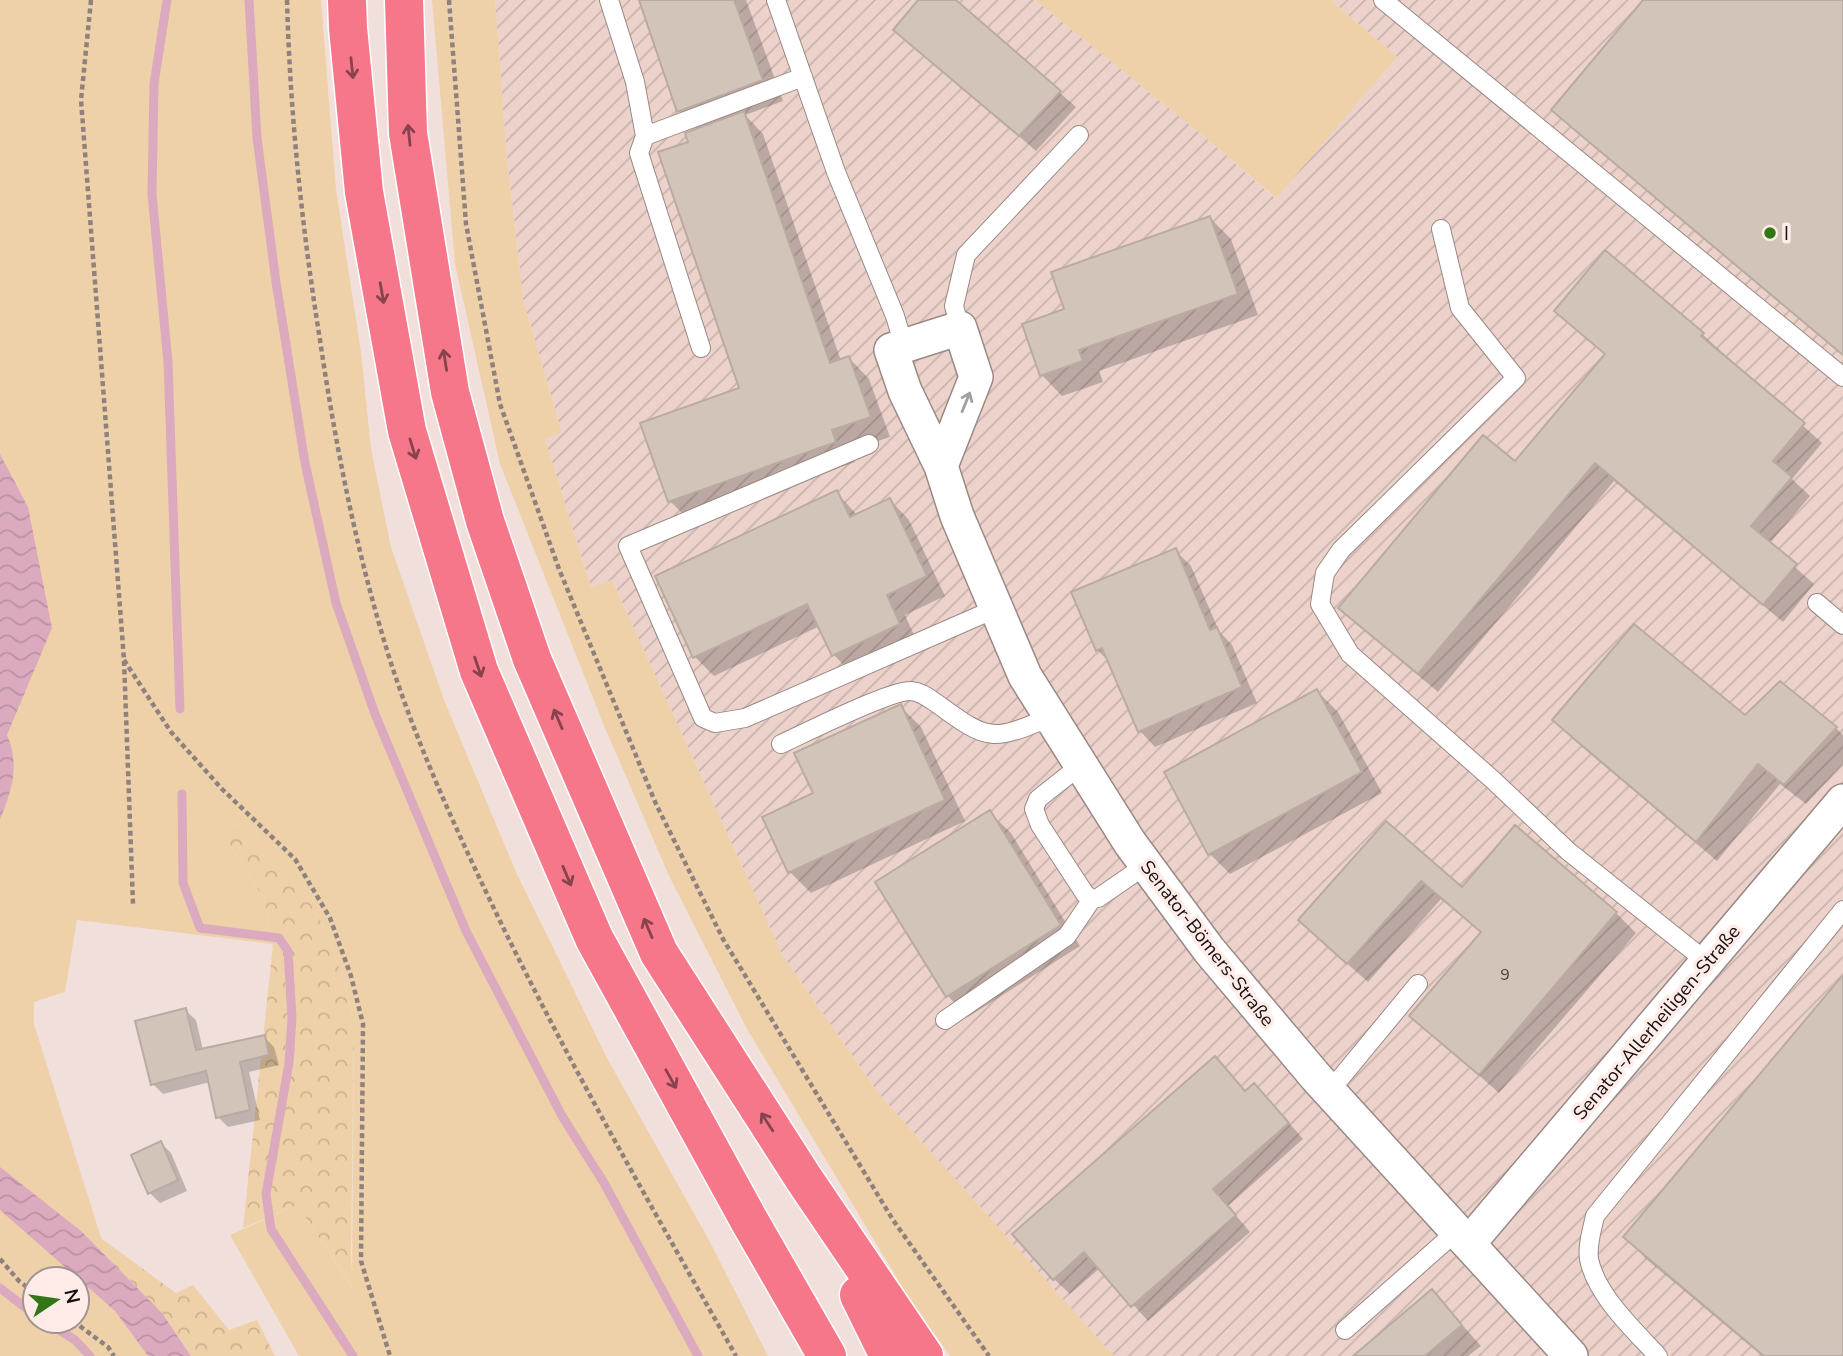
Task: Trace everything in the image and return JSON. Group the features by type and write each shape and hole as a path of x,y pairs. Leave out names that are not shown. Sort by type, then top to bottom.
{"highway":[{"path":"347,0 364,192 407,431 479,671 594,938 827,1356"},
{"path":"404,0 408,133 450,392 485,521 532,659 659,953 804,1179 924,1356"},
{"path":"804,1179 889,1356"},
{"path":"750,1222 802,1356"}],"street":[{"path":"904,346 960,328 976,377 941,466"},
{"name":"Senator-Bömers-Straße","path":"904,346 891,350 905,391 941,466 957,516 1026,676 1146,865 1209,950 1329,1092 1571,1356"},
{"name":"Senator-Allerheiligen-Straße","path":"1463,1236 1838,816"}],"lane":[{"path":"609,0 635,82 645,136 639,153 701,348"},
{"path":"776,0 836,172 895,316 904,346"},
{"path":"1383,0 1843,377"},
{"path":"645,136 803,77"},
{"path":"960,328 954,306 966,255 1079,135"},
{"path":"1441,229 1460,307 1516,378 1341,550 1325,573 1320,604 1350,654 1493,780 1568,851 1707,962"},
{"path":"869,444 628,546 702,718 715,723 746,718 996,608"},
{"path":"1817,603 1843,625"},
{"path":"782,744 890,696 910,691 925,695 970,727 985,734 1002,734 1051,717"},
{"path":"1081,765 1038,799 1034,809 1040,825 1085,894 1092,899 1098,898 1146,865"},
{"path":"945,1020 1067,936 1092,899"},
{"path":"1658,1356 1616,1311 1601,1287 1589,1259 1595,1216 1843,910"},
{"path":"1329,1092 1418,984"},
{"path":"1345,1330 1463,1236"}],"path":[{"path":"91,0 81,100 124,660 133,904"},
{"path":"287,0 304,238 327,388 355,538 391,662 445,805 534,990 638,1184 736,1356"},
{"path":"449,0 466,224 500,404 559,569 656,804 723,939 893,1220 989,1356"},
{"path":"124,660 171,732 222,789 295,859 330,918 351,976 363,1024 360,1261 390,1356"},
{"path":"0,1259 21,1282"},
{"path":"91,1334 108,1347 114,1356"}],"shaded area":[{"path":"495,0 1035,0 1206,138 1275,198 1397,57 1331,0 1843,0 1843,1356 1114,1356 879,1094 783,956 612,580 591,587 545,439 562,433 523,299 506,148"}],"green space":[{"path":"0,0 321,0 336,189 361,352 371,449 391,547 444,700 516,872 607,1058 710,1242 768,1356 299,1356 230,1235 297,1205 352,1287 354,1025 343,977 322,923 293,875 242,823 222,832 264,899 273,944 77,920 65,992 34,1002 34,1024 103,1244 182,1356 0,1356"},
{"path":"432,0 495,0 506,148 523,299 562,433 545,439 591,587 612,580 783,956 879,1094 1114,1356 950,1356 906,1293 747,1029 670,878 605,728 500,464 455,264"},
{"path":"1035,0 1331,0 1397,57 1276,198"},
{"path":"242,823 293,875 322,923 343,977 354,1025 351,1255 353,1288 297,1205 243,1228 273,944 264,899 222,832"},
{"path":"87,1228 176,1293 193,1285 229,1330 257,1320 275,1356 191,1356 162,1313 81,1231"}],"water":[{"path":"0,454 28,507 52,628 7,735 14,767 8,798 0,819"},
{"path":"0,1167 81,1231 162,1313 191,1356 148,1356 115,1311 91,1290 91,1265 63,1265 0,1210"}],"building":[{"path":"639,0 734,0 763,80 677,112"},
{"path":"918,0 956,0 1061,91 1019,136 893,30"},
{"name":"I","path":"1643,0 1843,0 1843,355 1551,110"},
{"path":"744,111 830,363 849,356 871,417 832,430 836,442 668,502 640,423 739,388 658,152 688,142 685,133"},
{"path":"1210,216 1238,294 1079,350 1083,361 1040,376 1022,324 1064,309 1051,272"},
{"path":"1605,250 1704,333 1701,336 1805,423 1773,461 1792,477 1751,526 1797,564 1763,605 1595,463 1418,674 1338,608 1483,435 1515,461 1605,354 1554,311"},
{"path":"837,490 850,517 890,498 927,576 887,595 900,624 832,656 807,604 693,658 655,576"},
{"path":"1176,548 1210,630 1217,627 1242,687 1138,732 1102,648 1096,651 1071,592"},
{"path":"1634,624 1745,715 1780,681 1837,727 1784,785 1758,764 1696,842 1552,720"},
{"path":"1317,689 1362,772 1208,855 1164,772"},
{"path":"901,704 945,800 788,873 762,817 813,793 794,753"},
{"path":"990,810 1061,925 946,997 875,882"},
{"path":"1386,821 1462,887 1515,825 1617,912 1479,1075 1409,1016 1481,932 1421,881 1347,964 1298,920"},
{"path":"1843,975 1843,1356 1764,1356 1623,1237"},
{"path":"186,1008 196,1050 265,1035 269,1055 240,1062 250,1110 216,1118 206,1071 151,1085 135,1021"},
{"path":"1215,1056 1245,1091 1254,1083 1289,1123 1213,1189 1236,1215 1131,1307 1084,1252 1053,1280 1012,1234"},
{"path":"161,1141 178,1180 148,1194 131,1155"},
{"path":"1432,1289 1462,1325 1425,1356 1353,1356"}],"waterway":[{"path":"167,0 154,84 152,194 168,362 180,709"},
{"path":"249,0 257,138 276,282 305,463 336,603 375,714 466,931 562,1116 604,1183 698,1356"},
{"path":"182,794 183,883 200,928 279,938 288,951 292,1018 289,1063 266,1194 271,1229 353,1356"},
{"path":"0,1288 21,1304"},
{"path":"67,1335 90,1356"}],"place":[{"name":"I","path":"1770,233"}]}
